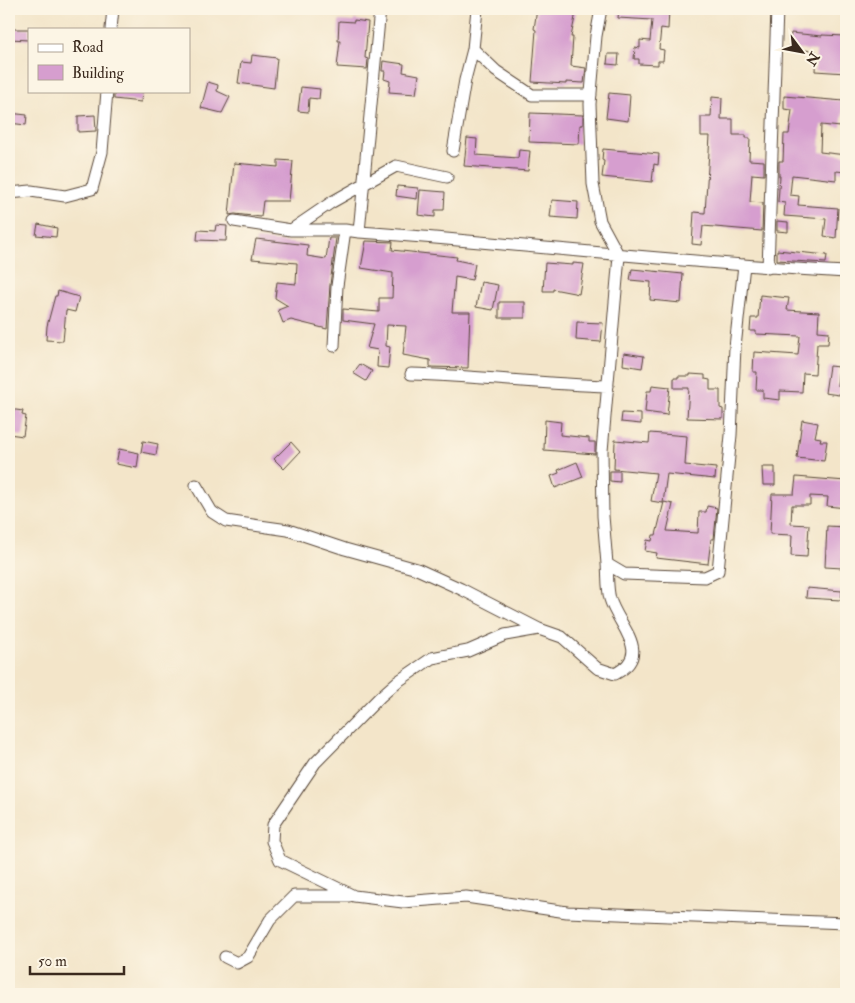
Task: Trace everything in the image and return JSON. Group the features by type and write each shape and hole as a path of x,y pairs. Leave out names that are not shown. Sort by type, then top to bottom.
{"street":[{"path":"111,28 113,9"},
{"path":"359,232 380,9"},
{"path":"453,151 465,80 473,49 477,9"},
{"path":"196,485 212,512 226,521 288,530 345,549 416,569 562,637 597,668 614,674 626,668 632,658 631,638 610,598 603,516 602,451 619,256 600,221 593,184 591,95 596,36 601,9"},
{"path":"768,268 777,9"},
{"path":"473,49 496,71 532,95 591,95"},
{"path":"9,193 31,191 65,196 92,190 102,152 107,92"},
{"path":"291,230 365,183 396,166 448,177"},
{"path":"234,221 291,230 345,230 619,256 846,272"},
{"path":"334,346 337,286 345,230"},
{"path":"607,564 624,574 705,577 718,571 730,445 735,347 744,265"},
{"path":"411,374 465,376 566,385 608,386"},
{"path":"354,896 280,860 272,841 273,825 315,763 380,697 397,682 432,658 468,651 505,635 540,628"},
{"path":"225,957 237,963 248,957 270,920 294,896 354,896 404,902 466,897 566,912 846,923"}],"building":[{"path":"537,9 559,9 576,12 571,37 573,37 571,66 586,68 584,83 532,82 536,30 534,29"},
{"path":"619,9 669,9 668,29 661,28 659,49 664,50 663,61 658,61 658,65 639,64 639,59 634,59 635,47 640,48 640,40 650,41 652,20 618,18"},
{"path":"354,20 368,22 365,58 368,59 367,69 337,67 340,41 338,41 339,21 354,22"},
{"path":"9,29 28,29 28,40 9,39"},
{"path":"791,33 845,36 842,61 846,62 846,73 815,71 816,51 789,49"},
{"path":"608,54 619,54 618,65 607,64"},
{"path":"252,55 277,58 274,88 238,83 241,62 251,63"},
{"path":"383,61 404,64 403,72 419,75 416,94 389,92 390,81 384,79 385,71 382,71"},
{"path":"208,82 218,85 217,91 230,97 222,113 201,108"},
{"path":"301,87 320,89 319,99 309,98 308,112 298,111"},
{"path":"114,92 142,92 141,102 114,99"},
{"path":"609,93 630,95 628,121 606,118"},
{"path":"784,96 844,101 841,127 821,125 820,152 846,155 846,172 836,171 836,180 792,175 790,195 799,196 798,205 838,208 836,238 824,236 826,219 784,216 785,203 778,202 779,161 783,161 784,134 789,134 792,110 784,109"},
{"path":"712,97 722,98 721,119 733,119 733,135 746,135 746,138 750,138 749,160 764,161 764,175 752,174 750,202 763,203 762,231 703,226 701,245 692,244 694,212 705,213 710,136 701,136 701,117 711,117"},
{"path":"9,113 27,115 26,125 9,123"},
{"path":"530,113 583,115 583,125 580,125 579,144 529,142"},
{"path":"95,115 96,131 78,132 78,116"},
{"path":"467,138 477,139 476,155 518,158 519,150 530,151 528,171 464,166"},
{"path":"603,149 659,154 658,165 654,164 652,182 602,177"},
{"path":"278,160 293,161 289,201 263,201 261,217 229,215 234,163 278,167"},
{"path":"397,186 418,188 417,199 396,196"},
{"path":"420,190 445,192 444,210 435,210 435,217 418,215"},
{"path":"552,200 578,202 577,219 550,217"},
{"path":"777,221 788,222 788,232 777,231"},
{"path":"38,224 57,228 56,237 36,235"},
{"path":"216,225 227,226 226,241 197,240 198,230 215,231"},
{"path":"329,238 336,238 327,329 291,320 283,323 278,310 288,306 275,298 277,282 296,284 297,263 252,259 256,239 308,245 307,256 326,259"},
{"path":"366,241 393,242 392,250 457,257 456,260 475,264 472,280 455,277 452,312 470,312 468,368 430,367 430,360 403,355 406,326 387,325 386,346 390,347 388,368 377,367 378,350 367,348 374,324 343,320 343,309 379,312 379,298 392,298 393,273 361,268"},
{"path":"777,250 827,255 826,263 777,260"},
{"path":"545,263 584,264 579,294 553,289 553,291 543,291"},
{"path":"632,269 683,274 681,303 650,300 651,282 630,280"},
{"path":"481,282 498,285 493,310 476,307"},
{"path":"58,291 79,297 75,312 66,310 63,341 46,340 47,326"},
{"path":"760,295 789,298 787,310 819,312 818,331 829,332 828,344 817,344 815,374 803,373 802,392 780,391 780,400 763,398 763,390 756,390 757,372 753,372 754,352 798,355 800,336 756,334 756,331 750,331 751,318 758,318"},
{"path":"499,302 525,302 525,318 499,318"},
{"path":"577,322 603,323 601,342 576,340"},
{"path":"624,353 644,356 642,368 623,365"},
{"path":"360,364 372,371 366,381 353,373"},
{"path":"829,366 839,367 837,385 841,385 839,395 825,393"},
{"path":"690,374 705,375 705,379 710,380 710,390 720,390 720,408 723,409 723,419 687,418 689,388 674,388 674,378 690,376"},
{"path":"652,385 670,387 667,415 645,412 647,391 651,391"},
{"path":"9,409 23,411 22,415 26,416 23,436 9,434"},
{"path":"622,413 641,414 641,424 621,422"},
{"path":"545,420 561,422 560,435 589,438 589,442 595,442 595,454 544,450"},
{"path":"802,420 818,423 815,437 821,438 820,441 827,441 824,461 797,458"},
{"path":"650,433 687,436 685,465 716,468 715,479 667,474 663,503 651,501 656,473 614,469 615,440 649,443"},
{"path":"143,441 158,444 156,455 141,452"},
{"path":"291,442 300,452 284,469 274,459"},
{"path":"119,449 139,453 137,468 116,464"},
{"path":"577,462 583,477 555,488 551,476 559,473 558,470"},
{"path":"762,467 775,467 775,485 763,485"},
{"path":"610,471 620,471 620,482 610,481"},
{"path":"796,477 846,481 846,508 827,506 828,497 810,496 810,505 792,505 791,524 809,525 807,557 791,556 792,535 770,534 772,494 794,494"},
{"path":"664,502 673,504 667,531 698,533 699,512 706,512 707,506 717,508 714,539 711,539 708,564 656,558 657,553 645,551 647,540 652,541 653,535 656,535"},
{"path":"827,526 846,527 846,548 843,548 842,568 825,567"},
{"path":"807,588 842,591 841,600 806,598"}]}
